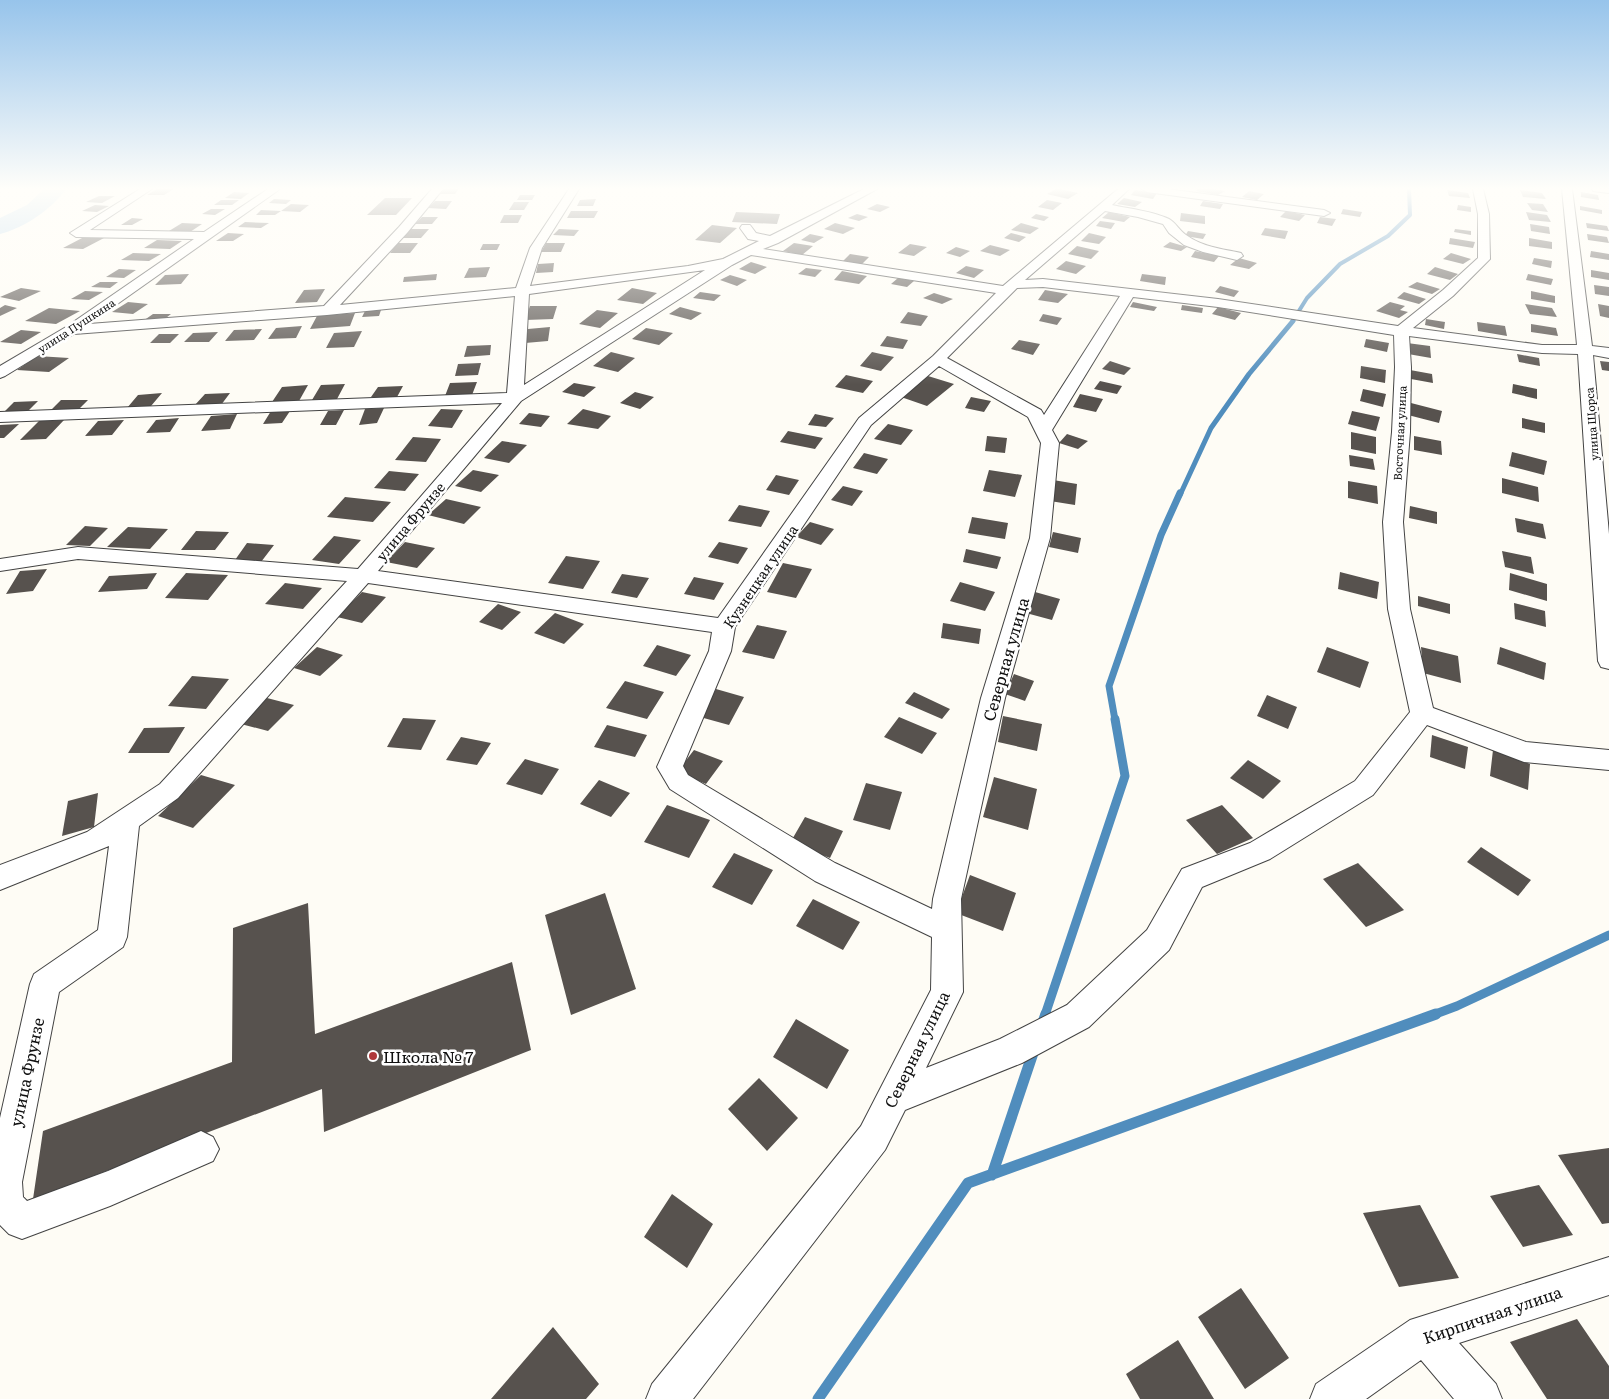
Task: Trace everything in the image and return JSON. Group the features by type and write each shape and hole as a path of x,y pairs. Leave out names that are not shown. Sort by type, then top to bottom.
{"street":[{"name":"улица Пушкина","path":"0,373 71,330 181,254"},
{"path":"327,310 380,254"},
{"path":"0,417 515,398 522,291 534,254"},
{"name":"улица Фрунзе","path":"71,330 327,310 522,291 688,270 740,254"},
{"path":"782,254 1010,287 1043,283 1218,303 1400,331 1542,349 1586,350 1609,353"},
{"name":"Кузнецкая улица","path":"947,930 825,872 679,782 670,767 720,651 724,626 865,422 938,359 1010,287 1048,254"},
{"path":"1231,254 1237,256"},
{"path":"1400,331 1448,293 1484,259 1484,254"},
{"name":"улица Щорса","path":"1575,254 1586,350 1609,661"},
{"name":"улица Фрунзе","path":"0,878 97,840 169,791 363,576 515,398 720,261"},
{"path":"1043,430 1129,293"},
{"name":"Восточная улица","path":"1400,331 1402,367 1401,432 1393,522 1399,609 1422,714"},
{"name":"Северная улица","path":"667,1399 873,1138 947,992 947,899 993,698 1040,538 1050,443 1035,414 938,359"},
{"path":"0,565 78,553 363,576 724,626"},
{"path":"893,1098 1010,1051 1078,1016 1158,940 1192,878 1260,851 1364,788 1422,714 1524,752 1609,760"},
{"name":"улица Фрунзе","path":"126,820 112,938 45,984 4,1182 6,1206 22,1221 110,1188 201,1149"},
{"name":"Кирпичная улица","path":"1331,1399 1424,1334 1609,1276"},
{"path":"1424,1334 1481,1399"}],"building":[{"path":"131,254 161,254 149,261 121,260"},
{"path":"850,254 869,257 862,264 843,261"},
{"path":"951,254 965,254 960,257"},
{"path":"1069,254 1096,254 1091,259"},
{"path":"1193,254 1219,256 1214,262 1191,257"},
{"path":"1449,254 1455,254 1471,259 1463,264 1443,259"},
{"path":"1590,254 1609,254 1609,260 1590,257"},
{"path":"1239,258 1257,263 1249,269 1230,265"},
{"path":"1534,258 1552,261 1551,268 1532,264"},
{"path":"1066,261 1086,266 1076,274 1056,269"},
{"path":"751,262 767,267 755,274 739,269"},
{"path":"554,263 553,272 536,273 538,264"},
{"path":"966,266 984,270 974,278 956,273"},
{"path":"490,267 486,277 464,278 469,268"},
{"path":"1435,267 1458,274 1450,280 1427,274"},
{"path":"806,268 822,270 815,277 798,274"},
{"path":"119,269 136,270 124,278 106,277"},
{"path":"1591,270 1609,273 1609,280 1591,277"},
{"path":"842,271 867,276 859,284 834,280"},
{"path":"189,274 181,284 155,285 165,275"},
{"path":"437,274 436,280 403,282 404,277"},
{"path":"1142,274 1166,277 1165,285 1140,281"},
{"path":"1528,274 1553,279 1551,285 1526,280"},
{"path":"730,275 747,280 737,286 720,280"},
{"path":"898,278 914,281 907,287 891,284"},
{"path":"100,282 118,282 110,288 91,287"},
{"path":"1417,282 1440,289 1432,294 1408,287"},
{"path":"1594,285 1609,287 1609,296 1595,294"},
{"path":"1220,286 1239,291 1234,297 1215,292"},
{"path":"21,288 41,291 19,301 0,297"},
{"path":"632,288 657,293 643,304 617,300"},
{"path":"325,289 317,302 295,303 304,290"},
{"path":"1045,290 1068,294 1058,303 1038,300"},
{"path":"85,291 103,292 89,300 71,299"},
{"path":"1531,291 1555,296 1555,303 1531,299"},
{"path":"700,292 721,295 714,301 693,298"},
{"path":"1404,292 1426,299 1419,304 1397,298"},
{"path":"934,293 953,299 942,304 923,298"},
{"path":"128,302 148,304 133,314 112,312"},
{"path":"1133,302 1157,307 1154,311 1130,307"},
{"path":"1390,302 1405,306 1400,310 1408,312 1399,318 1376,311"},
{"path":"1525,304 1552,308 1557,317 1530,314"},
{"path":"1598,304 1609,306 1609,318 1600,316"},
{"path":"5,305 17,308 0,316 0,308"},
{"path":"1182,305 1203,308 1202,313 1181,310"},
{"path":"530,306 557,306 553,319 525,320"},
{"path":"680,307 702,313 691,320 669,314"},
{"path":"1218,307 1241,313 1235,320 1212,314"},
{"path":"49,308 80,311 56,324 25,321"},
{"path":"381,310 379,316 362,317 365,311"},
{"path":"597,310 618,313 600,328 579,324"},
{"path":"908,312 928,316 921,326 900,323"},
{"path":"355,313 350,326 310,329 317,316"},
{"path":"153,314 171,314 162,321 143,321"},
{"path":"1043,314 1062,318 1057,325 1039,321"},
{"path":"1426,319 1445,322 1444,329 1425,325"},
{"path":"1477,322 1505,326 1507,336 1478,331"},
{"path":"1531,324 1556,328 1558,336 1531,332"},
{"path":"302,326 296,338 268,339 276,328"},
{"path":"550,327 548,341 525,343 528,329"},
{"path":"646,328 673,333 659,345 632,339"},
{"path":"262,329 254,340 225,341 234,330"},
{"path":"21,330 41,332 21,344 0,342"},
{"path":"362,331 354,347 326,348 334,333"},
{"path":"218,332 209,342 184,342 193,333"},
{"path":"159,334 179,334 170,343 150,343"},
{"path":"887,336 908,340 903,349 880,346"},
{"path":"1366,339 1389,343 1387,352 1364,347"},
{"path":"1019,340 1040,344 1033,355 1011,349"},
{"path":"1407,343 1430,346 1431,358 1408,354"},
{"path":"491,345 490,355 464,357 467,346"},
{"path":"611,352 635,358 618,372 593,366"},
{"path":"872,352 894,357 881,371 860,366"},
{"path":"1517,354 1539,358 1540,366 1519,362"},
{"path":"37,356 69,358 49,372 17,370"},
{"path":"1110,361 1131,368 1124,375 1102,369"},
{"path":"1600,361 1609,362 1609,371 1602,370"},
{"path":"481,363 478,375 455,376 458,364"},
{"path":"1361,366 1386,370 1385,383 1360,378"},
{"path":"1410,370 1432,374 1433,383 1411,379"},
{"path":"846,375 873,381 863,393 835,387"},
{"path":"928,376 954,384 927,406 901,397"},
{"path":"1100,381 1122,386 1117,394 1094,389"},
{"path":"477,382 472,395 445,396 450,383"},
{"path":"574,383 596,387 584,397 562,392"},
{"path":"345,384 337,399 312,400 321,385"},
{"path":"1513,384 1537,389 1537,399 1512,393"},
{"path":"308,385 299,401 272,402 282,387"},
{"path":"403,386 397,397 371,397 378,387"},
{"path":"1363,389 1386,394 1383,407 1360,401"},
{"path":"635,392 654,397 640,409 620,403"},
{"path":"162,393 151,406 127,408 138,395"},
{"path":"230,393 221,405 194,406 205,394"},
{"path":"1080,394 1103,399 1096,412 1073,407"},
{"path":"971,397 991,401 984,412 965,408"},
{"path":"61,400 88,400 78,410 50,411"},
{"path":"38,401 27,412 3,413 14,402"},
{"path":"1411,403 1442,411 1439,423 1408,415"},
{"path":"384,408 377,423 359,425 365,409"},
{"path":"441,409 463,410 452,428 428,426"},
{"path":"583,409 611,416 598,429 567,424"},
{"path":"344,410 336,425 320,425 328,411"},
{"path":"271,411 290,411 282,423 263,424"},
{"path":"1352,411 1380,417 1376,431 1348,424"},
{"path":"529,413 550,416 541,427 519,424"},
{"path":"237,414 230,429 201,431 211,416"},
{"path":"815,414 834,418 826,427 808,425"},
{"path":"179,418 170,432 146,433 156,420"},
{"path":"1522,418 1545,423 1545,433 1522,428"},
{"path":"64,420 46,439 20,440 39,421"},
{"path":"124,420 112,435 85,436 98,421"},
{"path":"19,424 4,438 0,438 0,425"},
{"path":"888,424 913,430 901,445 874,439"},
{"path":"788,431 823,438 815,449 780,442"},
{"path":"1351,432 1376,437 1376,454 1351,449"},
{"path":"1067,434 1088,441 1078,449 1059,443"},
{"path":"987,436 1007,438 1005,453 985,451"},
{"path":"1414,436 1441,441 1442,455 1414,450"},
{"path":"413,437 441,439 426,462 395,460"},
{"path":"502,441 527,445 509,463 484,458"},
{"path":"1512,452 1547,461 1544,475 1509,466"},
{"path":"864,453 888,459 877,474 853,468"},
{"path":"1349,455 1373,459 1375,470 1350,466"},
{"path":"473,470 499,475 481,492 455,486"},
{"path":"989,470 1022,475 1015,497 983,491"},
{"path":"389,471 419,474 405,491 374,488"},
{"path":"776,475 799,480 789,495 766,490"},
{"path":"1502,478 1538,487 1539,502 1502,493"},
{"path":"1053,480 1077,484 1075,505 1050,501"},
{"path":"1348,481 1377,486 1378,504 1348,498"},
{"path":"843,486 863,491 852,506 831,500"},
{"path":"345,497 391,502 373,522 327,517"},
{"path":"446,499 481,507 464,524 428,515"},
{"path":"739,505 770,511 761,527 728,521"},
{"path":"1410,506 1437,512 1437,524 1409,518"},
{"path":"972,517 1008,523 1005,539 968,533"},
{"path":"1515,518 1543,524 1546,539 1517,532"},
{"path":"810,522 834,529 821,545 796,537"},
{"path":"85,526 108,528 90,546 66,545"},
{"path":"128,527 168,529 150,549 107,547"},
{"path":"196,531 229,532 215,550 181,550"},
{"path":"1053,532 1081,538 1078,553 1049,547"},
{"path":"334,536 361,540 339,564 312,560"},
{"path":"405,542 435,548 417,568 386,562"},
{"path":"719,542 748,548 738,564 708,557"},
{"path":"247,543 274,545 261,562 235,560"},
{"path":"966,549 1001,557 997,569 963,562"},
{"path":"1502,551 1531,557 1534,574 1505,567"},
{"path":"566,556 600,561 583,589 548,583"},
{"path":"783,563 812,569 796,598 767,592"},
{"path":"47,569 33,591 6,594 20,571"},
{"path":"1340,572 1379,582 1377,599 1338,589"},
{"path":"157,573 147,589 98,592 109,576"},
{"path":"186,573 228,575 208,600 165,598"},
{"path":"1510,573 1547,584 1547,601 1509,590"},
{"path":"622,574 649,578 637,598 611,593"},
{"path":"694,577 724,583 714,600 684,594"},
{"path":"960,582 995,592 985,611 950,601"},
{"path":"285,583 322,588 303,609 265,604"},
{"path":"362,592 386,597 362,623 337,617"},
{"path":"1035,592 1060,599 1052,620 1026,613"},
{"path":"1418,596 1450,604 1450,614 1418,606"},
{"path":"1514,603 1545,611 1546,627 1515,619"},
{"path":"498,604 521,612 502,630 479,622"},
{"path":"555,613 584,624 564,644 534,633"},
{"path":"943,623 981,629 979,644 941,638"},
{"path":"757,625 787,631 774,659 742,652"},
{"path":"657,645 691,655 676,676 643,666"},
{"path":"317,647 343,655 320,676 294,668"},
{"path":"1327,647 1369,662 1360,688 1317,672"},
{"path":"1421,647 1458,656 1461,683 1423,673"},
{"path":"1500,647 1546,663 1544,680 1497,664"},
{"path":"1014,674 1034,681 1025,701 1005,694"},
{"path":"192,676 229,679 206,709 168,706"},
{"path":"625,681 664,692 647,719 606,708"},
{"path":"716,689 744,697 729,725 700,717"},
{"path":"914,692 950,709 942,719 905,703"},
{"path":"1267,695 1297,707 1288,729 1257,716"},
{"path":"267,698 294,705 268,731 241,724"},
{"path":"1003,716 1042,724 1037,751 998,742"},
{"path":"899,717 937,733 922,754 884,737"},
{"path":"403,718 436,720 421,750 387,747"},
{"path":"607,725 647,735 635,757 594,747"},
{"path":"185,727 169,753 128,753 144,728"},
{"path":"1432,735 1468,747 1465,769 1430,757"},
{"path":"461,737 491,743 477,765 446,760"},
{"path":"694,750 723,761 706,784 677,772"},
{"path":"1493,750 1530,764 1528,790 1490,776"},
{"path":"525,759 559,769 542,795 506,784"},
{"path":"1248,760 1281,781 1263,799 1230,778"},
{"path":"201,775 235,785 193,828 158,816"},
{"path":"994,777 1037,789 1028,830 983,817"},
{"path":"599,780 630,793 611,817 580,804"},
{"path":"866,783 902,792 890,830 853,820"},
{"path":"98,793 94,827 62,836 68,801"},
{"path":"667,805 710,820 689,858 644,842"},
{"path":"1222,805 1253,838 1217,854 1186,820"},
{"path":"805,817 843,831 830,858 790,843"},
{"path":"1481,847 1531,880 1518,896 1467,862"},
{"path":"734,853 773,870 752,905 712,887"},
{"path":"1358,863 1404,910 1366,927 1323,879"},
{"path":"970,875 1016,893 1003,931 956,913"},
{"path":"605,893 636,989 571,1015 545,915"},
{"path":"813,899 860,922 843,950 796,926"},
{"name":"Школа № 7","path":"308,903 315,1034 512,962 531,1050 324,1132 322,1089 33,1199 43,1131 232,1062 233,928"},
{"path":"796,1019 849,1050 827,1089 773,1057"},
{"path":"759,1078 798,1118 767,1151 728,1109"},
{"path":"1609,1148 1609,1223 1602,1224 1558,1155"},
{"path":"1539,1185 1573,1235 1523,1247 1490,1196"},
{"path":"672,1194 713,1224 687,1268 644,1237"},
{"path":"1420,1205 1459,1278 1399,1287 1363,1213"},
{"path":"1241,1288 1289,1358 1245,1389 1198,1317"},
{"path":"1577,1319 1609,1366 1609,1399 1547,1399 1510,1342"},
{"path":"553,1327 599,1384 586,1399 491,1399"},
{"path":"1178,1340 1214,1399 1140,1399 1126,1374"}],"waterway":[{"path":"1292,322 1307,298 1340,264 1357,254"},
{"path":"1180,495 1211,428 1249,374 1293,321"},
{"path":"1115,720 1109,686 1161,535 1180,493"},
{"path":"1045,1015 1125,776 1115,719"},
{"path":"1433,1015 1457,1006 1609,935"},
{"path":"1042,1025 1046,1014"},
{"path":"992,1174 1436,1014"},
{"path":"992,1174 1034,1050"},
{"path":"818,1399 968,1183 992,1174"}],"place":[{"name":"Школа № 7","path":"373,1056"}]}
